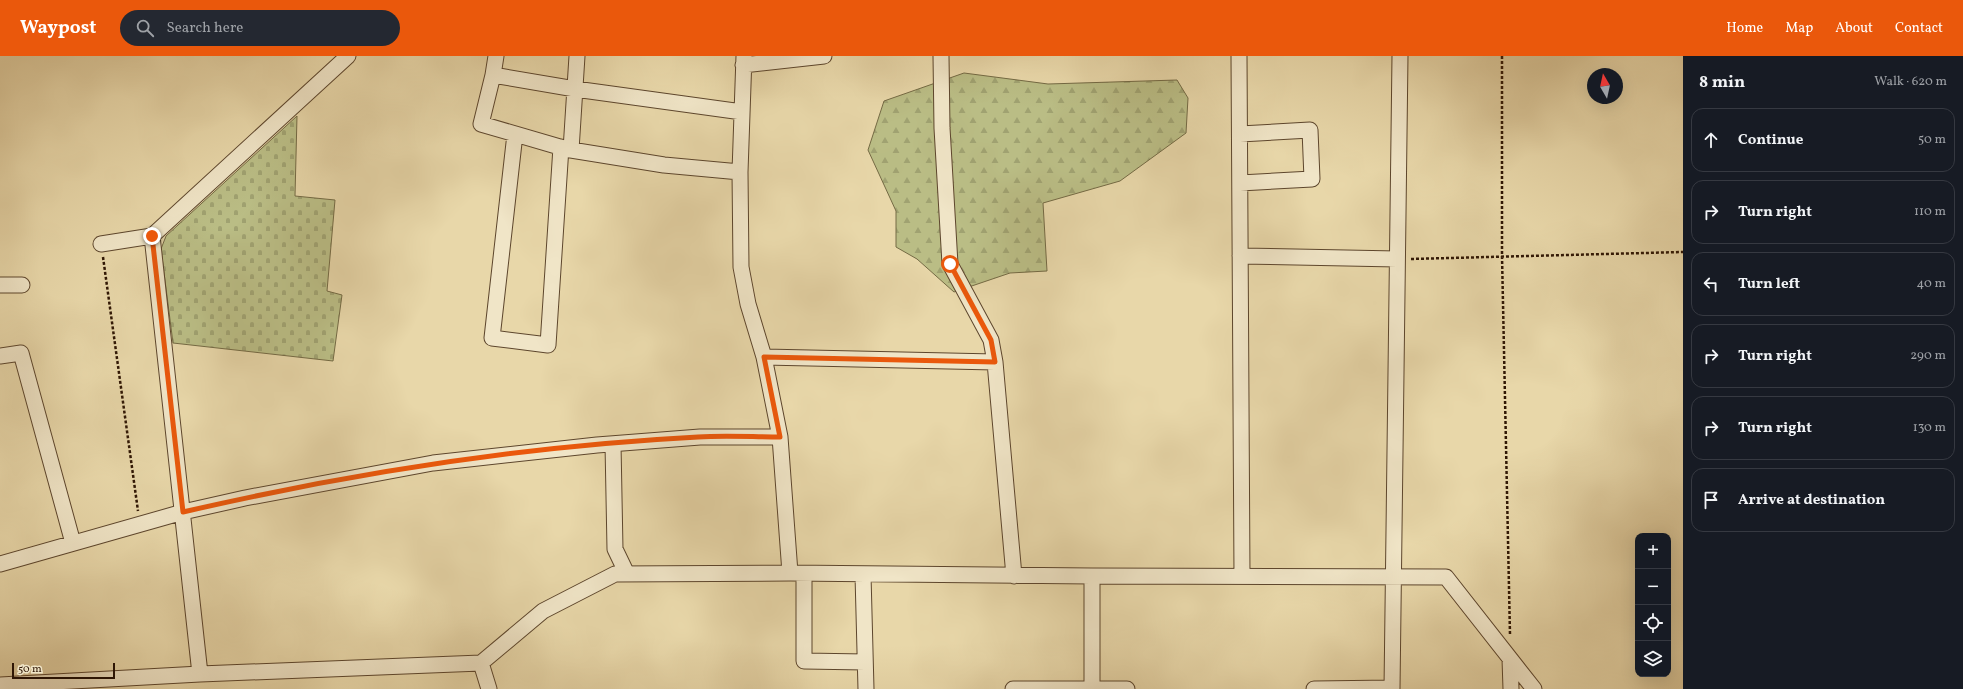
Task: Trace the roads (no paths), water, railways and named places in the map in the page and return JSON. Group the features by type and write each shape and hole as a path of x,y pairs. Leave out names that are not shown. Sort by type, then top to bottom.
{"street":[{"path":"101,244 152,236 348,56"},
{"path":"496,56 481,124 566,149 664,165 740,172"},
{"path":"515,134 492,338 548,345 566,149 575,89 577,56"},
{"path":"824,56 743,60 740,172 741,267 748,304 764,357 780,437 797,573 804,661 865,662"},
{"path":"941,56 942,128 950,264 991,340 995,362 1014,576"},
{"path":"1239,56 1242,576"},
{"path":"1314,689 1392,688 1396,259 1400,56"},
{"path":"493,75 575,89 742,112"},
{"path":"1240,134 1310,130 1312,179 1240,183"},
{"path":"152,236 200,674"},
{"path":"1240,256 1396,259"},
{"path":"0,285 22,285"},
{"path":"0,356 21,353 73,543"},
{"path":"764,357 995,362"},
{"path":"0,564 183,512 245,498 433,463 613,444 700,437 780,437"},
{"path":"613,444 615,549 627,574"},
{"path":"0,685 200,674 481,663 543,611 615,574 797,573 1014,576 1392,575 1446,577 1534,689"},
{"path":"863,575 866,689"},
{"path":"1092,576 1092,689"},
{"path":"1510,659 1511,689"},
{"path":"481,663 489,689"},
{"path":"1013,689 1127,689"}]}
